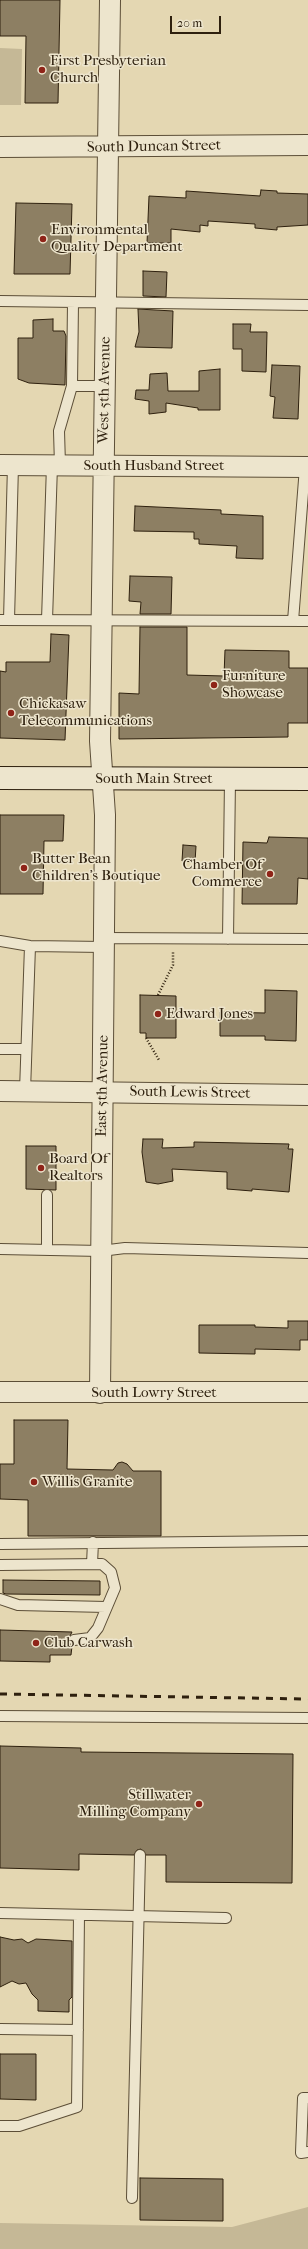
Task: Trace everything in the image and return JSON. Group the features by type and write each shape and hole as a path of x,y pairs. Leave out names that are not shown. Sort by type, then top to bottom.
{"main road":[{"name":"South Main Street","path":"0,778 308,779"}],"street":[{"name":"West 5th Avenue","path":"103,779 100,741 101,620 103,466 106,386 110,0"},
{"name":"South Duncan Street","path":"0,146 108,147 308,145"},
{"name":"South Husband Street","path":"6,465 306,467"},
{"name":"East 5th Avenue","path":"100,1393 106,814 103,779"},
{"name":"South Lewis Street","path":"0,1092 308,1095"},
{"name":"South Lowry Street","path":"0,1392 308,1392"}],"lane":[{"path":"0,301 308,305"},
{"path":"47,620 59,431 72,386 73,302"},
{"path":"72,386 106,386"},
{"path":"6,465 4,620 308,621"},
{"path":"293,621 306,467"},
{"path":"228,939 230,779"},
{"path":"0,941 30,946 173,938 308,939"},
{"path":"25,1092 30,946"},
{"path":"0,1049 26,1049"},
{"path":"46,1250 48,1195"},
{"path":"0,1249 101,1250 125,1248 308,1253"},
{"path":"0,1544 308,1541"},
{"path":"92,1542 92,1564"},
{"path":"0,1565 102,1564 111,1572 114,1588 98,1628 90,1638 74,1640"},
{"path":"0,1599 18,1606 106,1607"},
{"path":"0,1716 308,1718"},
{"path":"132,2198 140,1855"},
{"path":"0,1913 226,1918"},
{"path":"0,2126 19,2126 77,2107 79,1915"},
{"path":"0,2029 78,2030"},
{"path":"308,2098 303,2098 301,2154 308,2152"}],"path":[{"path":"158,995 173,965 173,938"},
{"path":"146,1038 159,1060"}],"shaded area":[{"path":"0,48 22,49 21,105 0,105"},
{"path":"308,2207 308,2249 0,2249 0,2223 232,2227"}],"building":[{"name":"First Presbyterian Church","path":"0,0 60,0 58,103 25,103 26,36 0,36"},
{"path":"261,190 277,191 277,193 308,194 308,225 277,227 277,230 255,228 255,224 208,221 208,226 200,225 200,232 171,229 171,243 147,243 149,196 186,198 186,191 260,196"},
{"name":"Environmental Quality Department","path":"16,203 72,204 70,274 14,274"},
{"path":"143,271 167,272 166,297 143,296"},
{"path":"138,309 173,311 172,348 135,347 139,332"},
{"path":"53,319 53,331 64,331 66,336 65,385 29,383 18,379 18,338 33,338 33,320"},
{"path":"233,324 251,324 250,332 267,332 266,372 242,371 242,349 233,349"},
{"path":"272,365 300,366 298,419 273,418 275,397 270,396"},
{"path":"220,369 220,410 198,410 198,408 166,403 166,412 149,414 149,401 135,399 136,390 149,390 150,374 167,373 168,391 199,391 199,371"},
{"path":"135,506 221,510 221,514 263,516 263,559 236,558 237,546 199,544 199,539 194,539 194,532 134,531"},
{"path":"130,576 172,577 171,614 140,614 141,602 129,601"},
{"name":"Furniture Showcase","path":"140,627 187,627 187,675 224,676 225,650 289,651 289,668 308,668 308,723 288,723 288,737 119,739 119,693 139,694"},
{"path":"51,634 69,635 65,740 0,738 0,671 6,672 6,662 50,662"},
{"name":"Butter Bean Children's Boutique","path":"0,815 64,815 63,841 44,841 43,894 0,894"},
{"name":"Chamber Of Commerce","path":"269,837 308,838 308,879 298,878 297,904 242,904 243,842 267,843"},
{"path":"183,845 196,846 195,862 182,861"},
{"path":"265,990 297,991 296,1041 265,1040 265,1036 220,1036 220,1012 265,1013"},
{"name":"Edward Jones","path":"140,995 176,996 176,1038 146,1038 146,1033 140,1033"},
{"path":"143,1139 163,1139 162,1148 194,1147 194,1142 289,1144 288,1149 293,1149 289,1192 252,1189 252,1191 227,1189 227,1172 172,1169 173,1181 158,1184 146,1182 142,1152"},
{"name":"Board Of Realtors","path":"26,1146 56,1146 56,1190 26,1189"},
{"path":"288,1321 308,1321 308,1340 300,1340 300,1350 255,1349 255,1354 199,1353 199,1325 255,1325 255,1327 288,1328"},
{"path":"14,1420 68,1420 67,1469 113,1470 118,1463 122,1462 127,1464 133,1471 161,1471 161,1536 28,1536 28,1500 0,1499 0,1464 14,1464"},
{"path":"3,1580 100,1581 100,1595 6,1594 3,1593"},
{"name":"Club Carwash","path":"0,1630 72,1632 68,1640 72,1646 71,1655 50,1655 50,1662 0,1661"},
{"name":"Stillwater Milling Company","path":"0,1746 81,1748 81,1752 293,1754 292,1883 166,1882 166,1855 146,1855 141,1849 137,1850 134,1855 79,1854 79,1870 0,1868"},
{"path":"0,1937 14,1940 22,1939 28,1943 36,1939 72,1941 72,1997 69,2000 69,2012 38,2011 38,2000 32,1994 26,1983 19,1984 12,1981 0,1987"},
{"path":"0,2054 36,2054 36,2100 0,2099"},
{"path":"140,2178 223,2179 223,2221 140,2220"}],"railway":[{"path":"0,1694 308,1699"}],"place":[{"name":"First Presbyterian Church","path":"42,70"},
{"name":"Environmental Quality Department","path":"43,239"},
{"name":"Furniture Showcase","path":"214,685"},
{"name":"Chickasaw Telecommunications","path":"11,713"},
{"name":"Butter Bean Children's Boutique","path":"24,868"},
{"name":"Chamber Of Commerce","path":"270,874"},
{"name":"Edward Jones","path":"158,1014"},
{"name":"Board Of Realtors","path":"41,1168"},
{"name":"Willis Granite","path":"34,1482"},
{"name":"Club Carwash","path":"36,1643"},
{"name":"Stillwater Milling Company","path":"199,1804"}]}
